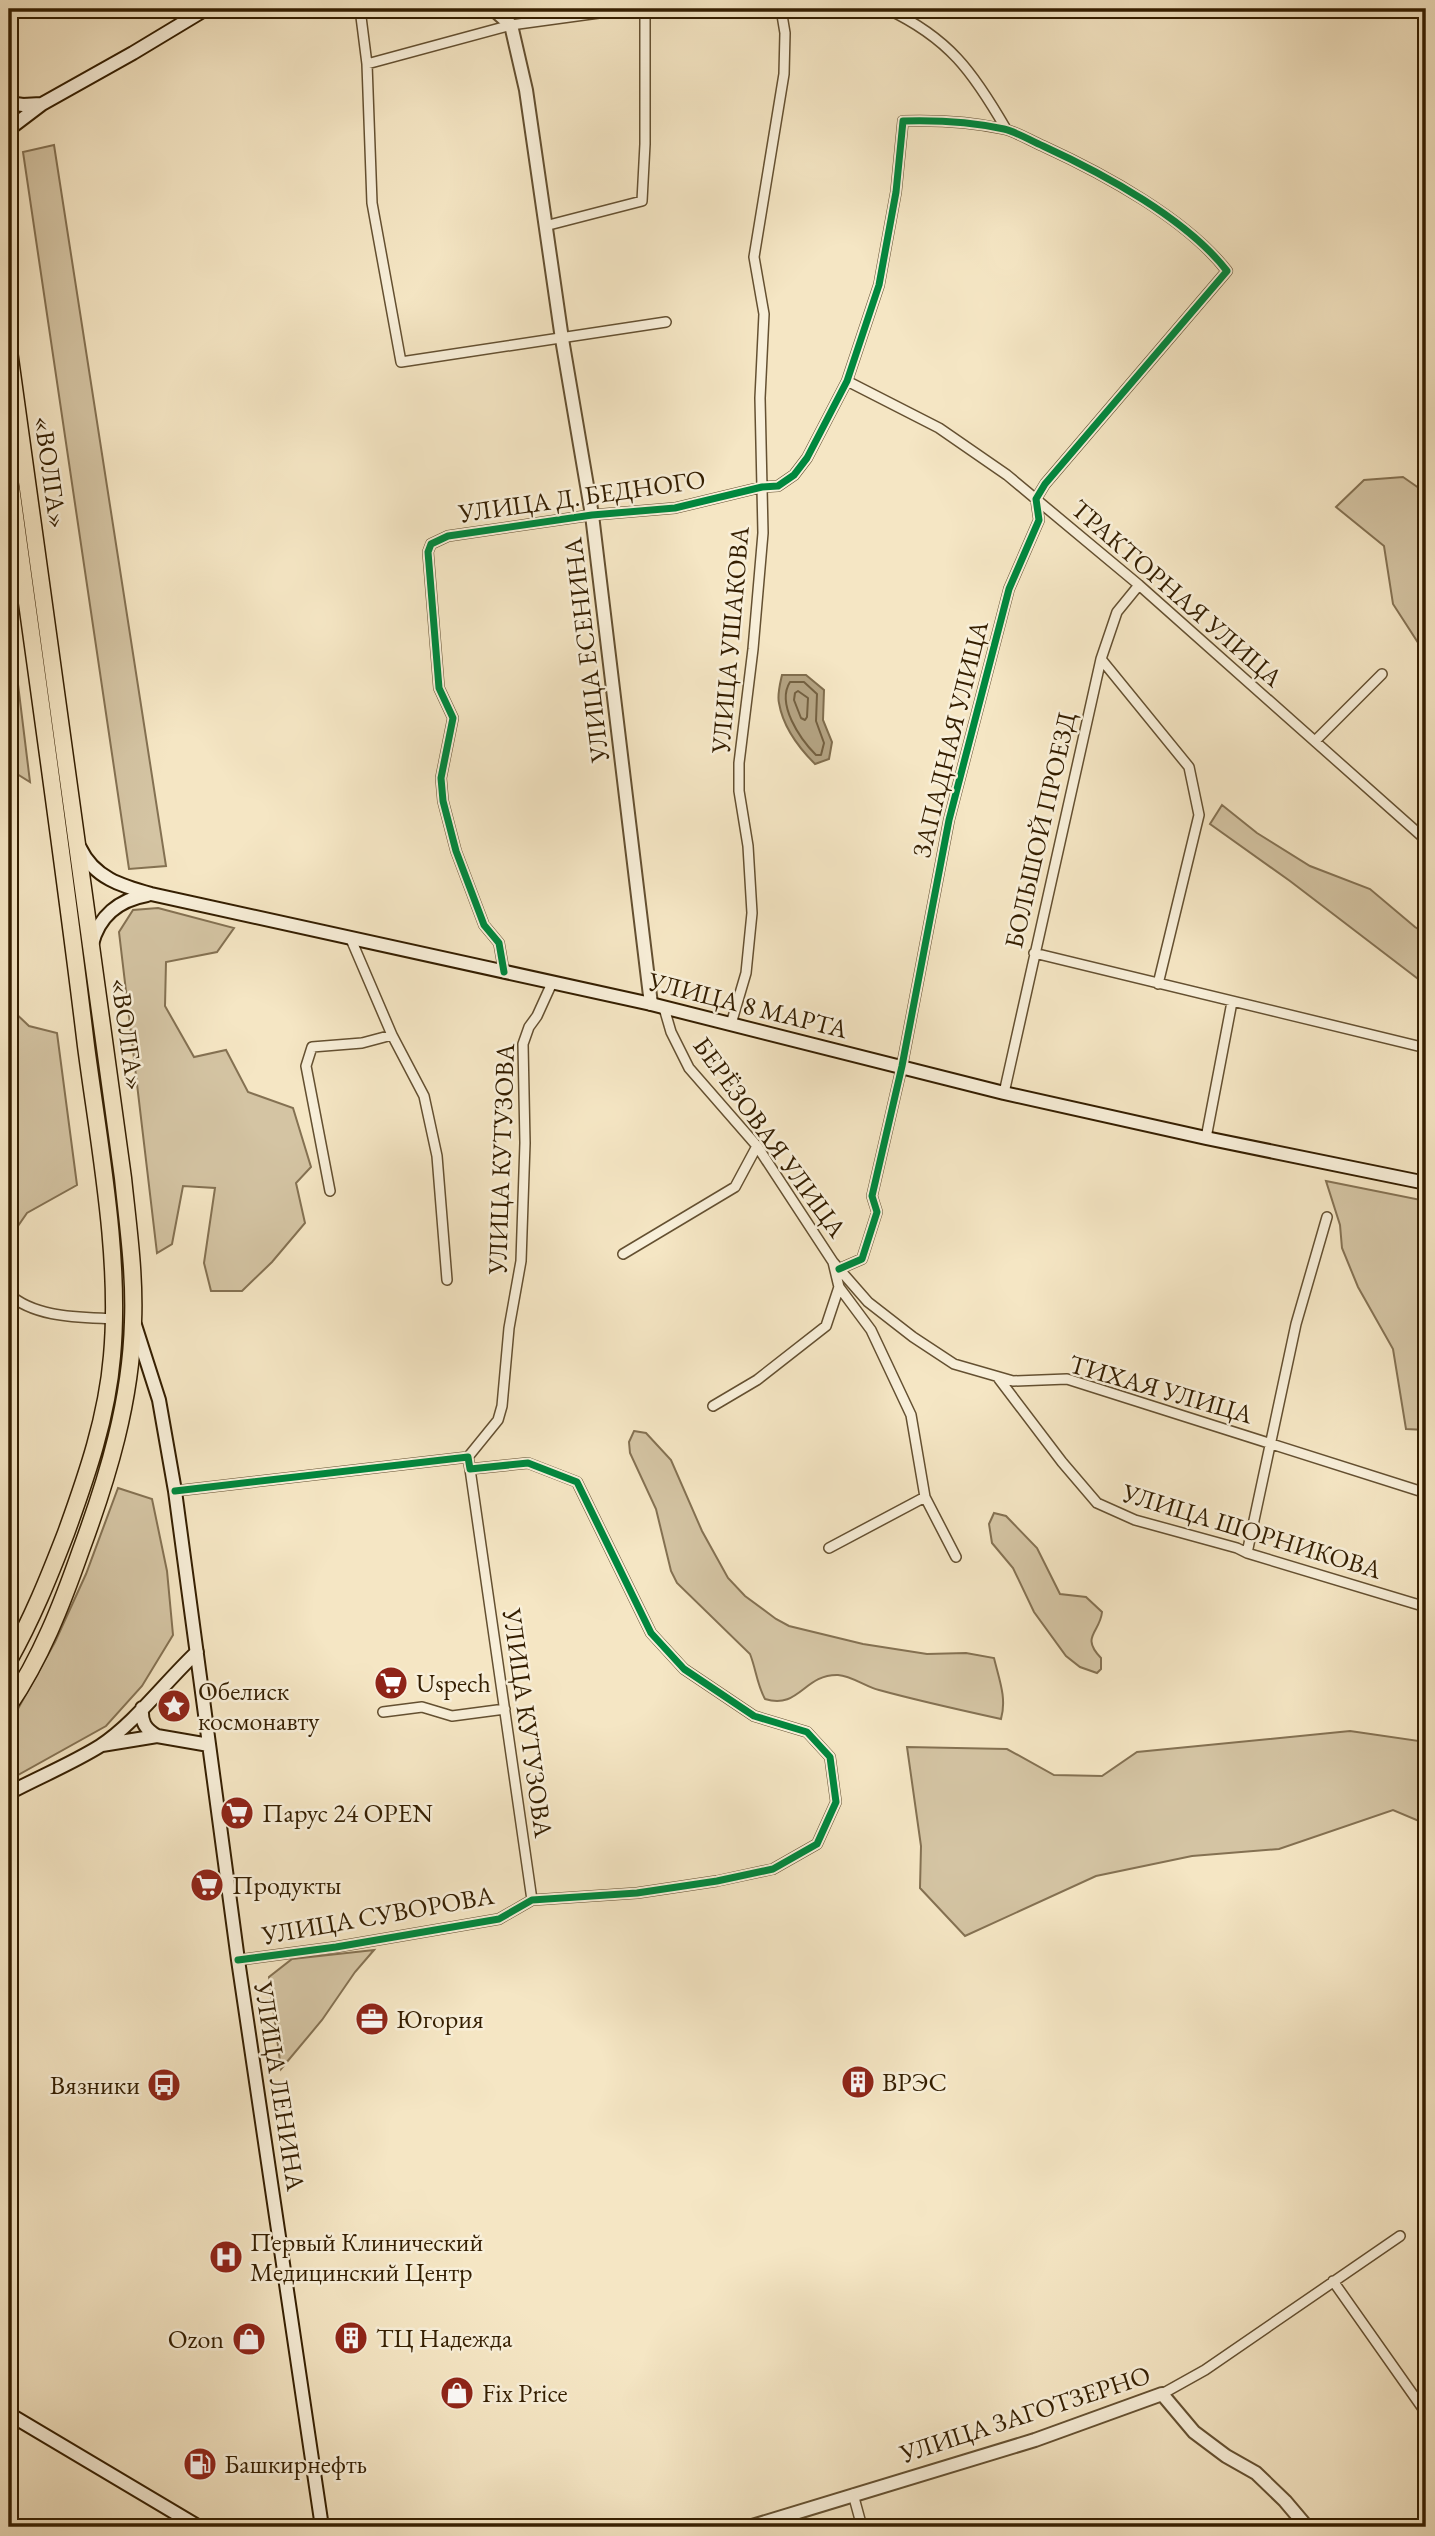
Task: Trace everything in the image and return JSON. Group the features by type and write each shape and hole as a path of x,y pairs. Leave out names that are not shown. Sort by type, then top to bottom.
{"highway":[{"name":"«ВОЛГА»","path":"9,351 123,1178 134,1321 120,1423 97,1505 69,1586 43,1646 9,1705"},
{"name":"«ВОЛГА»","path":"9,472 86,1044 108,1222 114,1319 106,1401 95,1448 49,1578 29,1626 9,1660"}],"main road":[{"path":"9,129 42,104 206,9"},
{"path":"493,9 511,25"},
{"name":"УЛИЦА ЕСЕНИНА","path":"511,25 526,90 562,339 592,515 651,1004"},
{"path":"9,103 42,104"},
{"name":"УЛИЦА 8 МАРТА","path":"77,841 85,858 95,870 125,887 151,894 651,1004 1004,1093 1426,1183"},
{"path":"91,947 98,926 110,911 123,902 151,894"},
{"name":"УЛИЦА ЛЕНИНА","path":"134,1321 161,1409 175,1491 238,1961 322,2527"},
{"path":"9,1793 101,1745 197,1652"},
{"path":"142,1708 143,1724 157,1736"},
{"path":"101,1745 157,1736 209,1745"},
{"path":"1162,2394 1195,2432 1226,2456 1256,2473 1307,2527"},
{"name":"УЛИЦА ЗАГОТЗЕРНО","path":"749,2527 1035,2440 1162,2394"},
{"path":"9,2414 199,2527"}],"street":[{"path":"360,9 367,64 372,203 401,362 666,322"},
{"path":"367,64 511,25 628,9"},
{"path":"545,226 642,201 645,144 645,9"},
{"name":"УЛИЦА УШАКОВА","path":"732,1024 746,973 752,913 747,846 738,791 763,533 760,398 764,314 754,257 784,74 785,33 780,9"},
{"path":"887,9 913,21 949,48 981,87 1006,130 1071,159 1163,213 1211,251 1227,271 1045,484 1036,499"},
{"name":"УЛИЦА Д. БЕДНОГО","path":"503,972 499,943 484,925 456,851 443,801 441,778 453,718 439,688 428,552 431,544 448,536 592,515 675,508 762,486 778,486 794,475 807,458 847,381 879,285 896,192 903,121 932,120 1006,130"},
{"name":"ТРАКТОРНАЯ УЛИЦА","path":"847,381 939,428 1007,475 1139,584 1426,840"},
{"name":"ЗАПАДНАЯ УЛИЦА","path":"836,1265 862,1259 877,1212 872,1196 902,1066 949,820 1009,589 1039,520 1036,499"},
{"name":"БОЛЬШОЙ ПРОЕЗД","path":"1004,1093 1101,659 1117,612 1139,584"},
{"path":"1101,659 1189,766 1199,815 1158,984"},
{"path":"1315,741 1382,674"},
{"name":"УЛИЦА КУТУЗОВА","path":"350,937 392,1035 424,1096 437,1156 447,1280"},
{"path":"1034,953 1426,1048"},
{"name":"УЛИЦА КУТУЗОВА","path":"532,1900 468,1457 498,1420 502,1406 509,1328 521,1261 525,1143 523,1044 552,983"},
{"path":"1206,1138 1231,1002"},
{"name":"БЕРЁЗОВАЯ УЛИЦА","path":"664,1008 671,1032 689,1068 757,1146 836,1265 839,1287 871,1330 911,1415 925,1497 956,1557"},
{"path":"330,1191 306,1066 312,1047 362,1043 392,1035"},
{"path":"623,1254 735,1187 757,1146"},
{"path":"1247,1553 1296,1324 1327,1217"},
{"name":"ТИХАЯ УЛИЦА","path":"836,1265 868,1302 954,1364 1013,1381 1067,1379 1426,1493"},
{"path":"713,1406 757,1380 826,1326 839,1287"},
{"path":"9,1294 19,1304 50,1313 114,1319"},
{"path":"9,1308 19,1304"},
{"name":"УЛИЦА ШОРНИКОВА","path":"999,1379 1097,1503 1135,1520 1237,1548 1426,1607"},
{"path":"175,1491 468,1457"},
{"name":"УЛИЦА СУВОРОВА","path":"238,1961 499,1919 532,1900 637,1893 773,1870 817,1844 836,1802 830,1757 807,1732 754,1716 684,1669 651,1633 577,1482 528,1463 470,1469"},
{"path":"829,1548 925,1497"},
{"path":"383,1712 422,1707 452,1716 505,1709"},
{"name":"УЛИЦА ЗАГОТЗЕРНО","path":"1162,2394 1205,2370 1401,2236"},
{"path":"1334,2281 1426,2413"},
{"path":"853,2494 862,2527"}],"shaded area":[{"path":"54,145 166,866 129,869 23,152"},
{"path":"1403,477 1426,493 1426,655 1393,604 1384,546 1336,507 1364,480"},
{"path":"9,611 30,782 9,769"},
{"path":"1222,805 1257,833 1310,866 1370,889 1426,934 1426,985 1290,881 1210,824"},
{"path":"158,908 234,928 217,952 166,962 165,1006 194,1057 226,1050 248,1092 293,1108 311,1167 296,1183 305,1223 272,1262 242,1291 211,1291 204,1263 215,1188 183,1186 172,1244 157,1253 119,932 133,910"},
{"path":"9,1007 29,1026 57,1033 77,1185 27,1213 9,1239 9,1189 13,1178 9,1174"},
{"path":"1326,1181 1426,1201 1426,1430 1406,1429 1393,1349 1358,1287 1342,1248 1340,1225"},
{"path":"634,1431 646,1433 671,1460 702,1531 728,1578 745,1596 789,1626 863,1644 927,1654 966,1653 994,1658 1003,1696 1001,1719 879,1690 838,1675 817,1680 786,1700 765,1699 750,1654 677,1583 671,1571 656,1509 630,1453 629,1442"},
{"path":"118,1488 152,1499 167,1571 173,1635 142,1686 106,1726 9,1780 9,1725 55,1642 86,1574"},
{"path":"994,1513 1006,1516 1037,1548 1060,1594 1086,1597 1102,1612 1092,1639 1095,1651 1101,1658 1101,1669 1097,1673 1080,1667 1066,1656 1034,1612 1013,1568 992,1543 989,1524"},
{"path":"1350,1731 1426,1742 1426,1824 1393,1810 1279,1849 1192,1856 1096,1876 965,1936 920,1888 921,1846 907,1747 1007,1749 1054,1775 1102,1776 1137,1752"},
{"path":"374,1950 355,1972 322,2020 281,2069 269,1977 292,1959"}],"water":[{"path":"782,675 806,675 824,690 823,720 832,742 829,759 815,764 797,744 788,728 778,700"}],"cycle path":[{"path":"504,972 499,943 484,925 456,851 443,801 441,778 453,718 439,688 428,552 431,544 448,536 592,515 675,508 762,487 778,486 794,475 807,458 847,381 879,285 896,192 903,121 967,123 1014,132 1117,184 1190,233 1227,271 1045,484 1036,499 1039,520 1009,589 949,820 902,1066 872,1196 877,1212 862,1259 839,1269"},
{"path":"175,1491 468,1457 470,1469 528,1463 577,1482 651,1633 684,1669 754,1716 807,1732 830,1757 836,1802 817,1844 773,1869 637,1893 532,1900 499,1919 336,1947 238,1960"}],"place":[{"name":"Uspech","path":"391,1683"},
{"name":"Обелиск космонавту","path":"174,1706"},
{"name":"Парус 24 OPEN","path":"237,1813"},
{"name":"Продукты","path":"207,1885"},
{"name":"Югория","path":"372,2019"},
{"name":"ВРЭС","path":"858,2082"},
{"name":"Вязники","path":"164,2085"},
{"name":"Первый Клинический Медицинский Центр","path":"226,2257"},
{"name":"ТЦ Надежда","path":"351,2338"},
{"name":"Ozon","path":"249,2339"},
{"name":"Fix Price","path":"457,2393"},
{"name":"Башкирнефть","path":"200,2464"}]}
